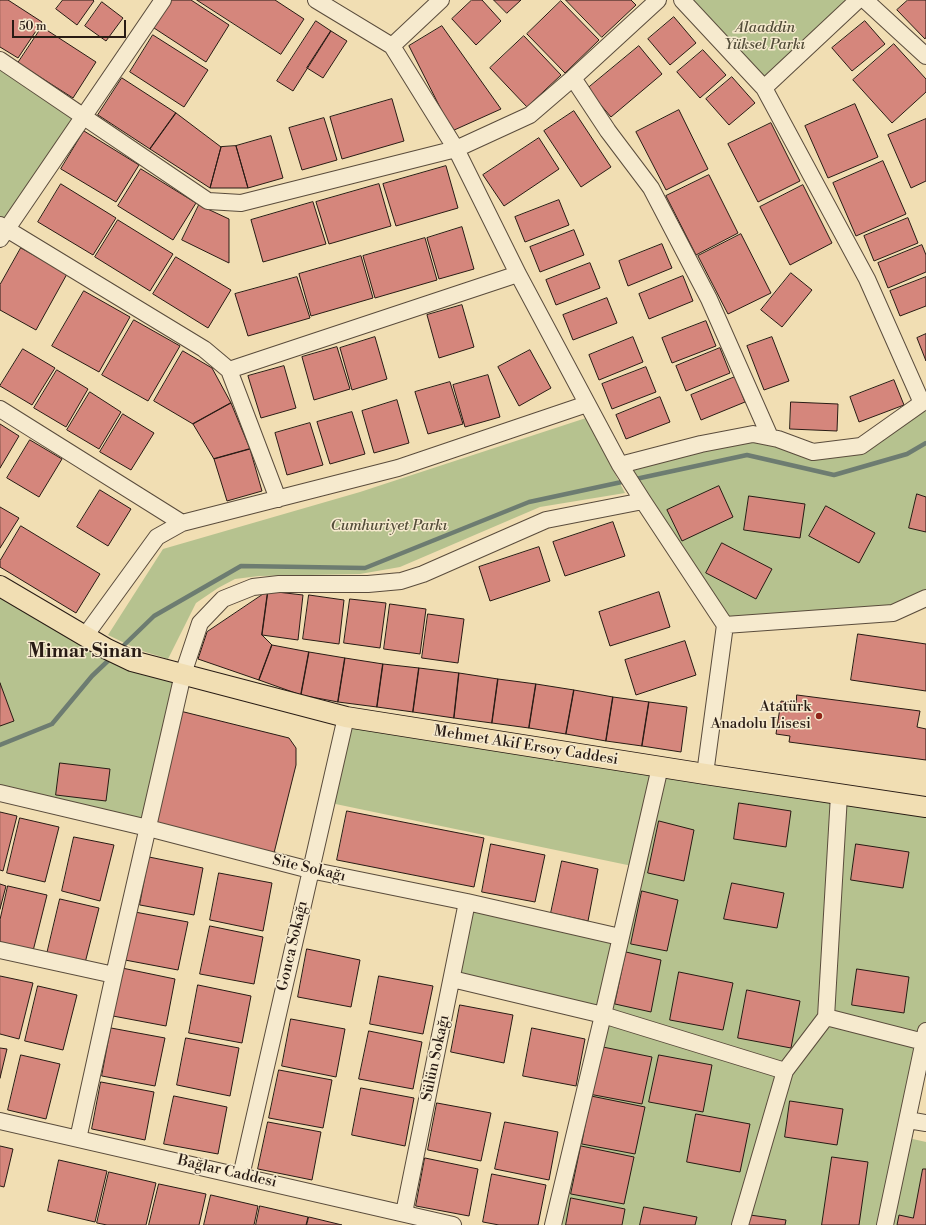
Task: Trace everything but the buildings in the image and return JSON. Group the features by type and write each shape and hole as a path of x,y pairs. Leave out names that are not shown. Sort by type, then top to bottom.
{"main road":[{"name":"Mehmet Akif Ersoy Caddesi","path":"0,586 107,649 132,661 346,717 839,795 926,807"}],"street":[{"path":"163,0 84,116 2,231 204,349 229,370 278,499"},
{"path":"316,0 392,46 456,149 518,274 620,464 725,625 705,774"},
{"path":"392,46 441,0"},
{"path":"0,60 208,201 241,202 456,149 530,115 573,78 658,0"},
{"path":"620,464 701,444 753,434 778,439 813,452 861,446 924,402 867,279 764,88 682,0"},
{"path":"764,88 858,0"},
{"path":"865,0 926,56"},
{"path":"573,78 608,131 651,188 708,299 770,437"},
{"path":"229,370 518,274"},
{"path":"85,636 158,537 182,523 398,468 587,404"},
{"path":"0,409 182,523"},
{"path":"78,1139 183,674 200,623 223,599 253,587 279,584 368,584 401,581 422,574 546,520 643,501"},
{"path":"725,625 893,613 926,598"},
{"name":"Gonca Sokağı","path":"241,1176 346,717"},
{"path":"553,1225 660,767"},
{"name":"Site Sokağı","path":"0,793 148,828 310,870 468,902 620,937"},
{"path":"740,1225 785,1071 826,1017 839,795"},
{"name":"Sülün Sokağı","path":"404,1213 468,902"},
{"path":"0,950 114,975"},
{"path":"452,979 603,1015 785,1071"},
{"path":"826,1017 925,1037 885,1225"},
{"path":"908,1120 926,1123"},
{"name":"Bağlar Caddesi","path":"0,1121 453,1225"}],"green space":[{"name":"Alaaddin Yüksel Parkı","path":"682,0 858,0 764,88"},
{"path":"0,60 84,116 0,225"},
{"path":"926,400 926,598 893,613 725,625 620,465 753,434 813,452 861,446"},
{"name":"Cumhuriyet Parkı","path":"586,418 625,493 540,507 400,567 360,574 259,576 235,579 218,588 196,603 168,659 139,650 108,635 163,549 360,492"},
{"path":"0,586 107,649 183,674 148,828 0,793"},
{"path":"346,717 926,807 926,1031 904,1137 926,1142 926,1225 553,1225 603,1015 452,979 467,902 620,937 637,867 326,802"}],"waterway":[{"path":"120,649 154,616 241,566 365,568 529,502 747,455 834,475 907,454 926,443"},
{"path":"0,745 52,724 92,676 112,657"}],"place":[{"name":"Atatürk Anadolu Lisesi","path":"819,716"}],"district":[{"name":"Mimar Sinan","path":"85,652"}]}
